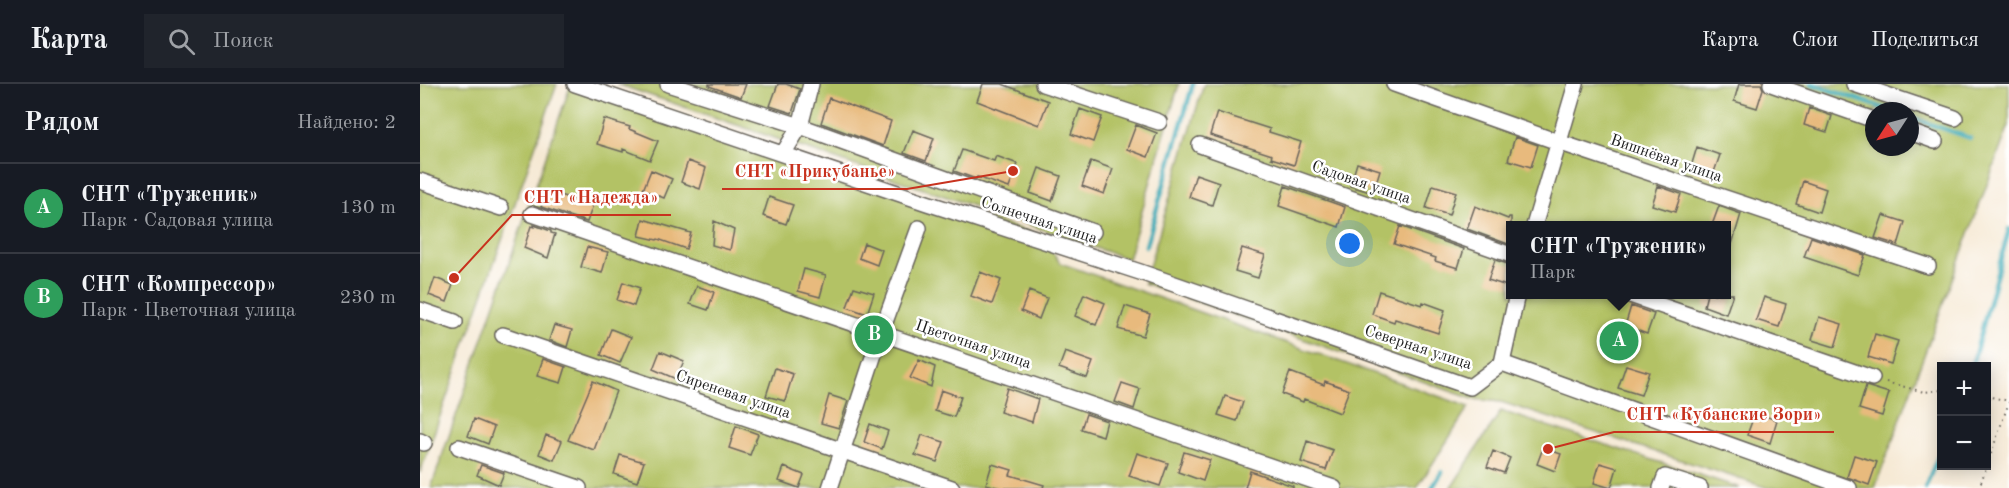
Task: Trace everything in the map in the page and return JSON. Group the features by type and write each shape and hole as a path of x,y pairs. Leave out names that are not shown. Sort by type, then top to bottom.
{"street":[{"path":"668,84 800,126 1094,232"},
{"path":"783,154 800,126 811,84"},
{"path":"1043,84 1159,122"},
{"name":"Вишнёвая улица","path":"1394,84 1558,142 1928,266"},
{"path":"1535,221 1576,84"},
{"path":"1771,84 1865,117"},
{"path":"1854,84 1955,118"},
{"name":"Солнечная улица","path":"581,86 1140,272"},
{"path":"1919,135 1935,141"},
{"name":"Садовая улица","path":"1200,145 1506,253"},
{"path":"420,181 501,208"},
{"name":"Цветочная улица","path":"532,214 1334,488"},
{"path":"830,488 881,333 919,228"},
{"name":"Северная улица","path":"1140,272 1470,387 1502,363"},
{"path":"1516,299 1502,363 1849,488"},
{"path":"1642,299 1872,378"},
{"path":"420,310 455,322"},
{"name":"Сиреневая улица","path":"503,335 952,488"},
{"path":"459,447 579,488"},
{"path":"1663,483 1700,488"}],"path":[{"path":"1872,378 1924,392 1937,390"},
{"path":"1979,488 2009,401 1991,397"}],"green space":[{"path":"420,84 557,84 420,473"},
{"path":"571,84 1042,236 1060,263 1469,407 1417,488 431,488"},
{"path":"617,84 1179,84 1128,259"},
{"path":"1204,84 2009,84 2009,125 1875,488 1768,488 1501,402 1473,399 1144,283"},
{"path":"1501,411 1740,488 1451,488"}],"building":[{"path":"709,84 746,84 741,97 709,86"},
{"path":"778,84 800,89 792,113 770,106"},
{"path":"983,84 1002,84 1048,101 1039,125 977,101"},
{"path":"1739,84 1761,84 1763,89 1757,108 1734,101"},
{"path":"829,98 891,121 883,146 821,123"},
{"path":"1809,108 1832,116 1827,132 1804,125"},
{"path":"1080,109 1102,117 1093,142 1071,134"},
{"path":"1217,112 1270,129 1269,132 1301,142 1294,165 1271,158 1272,155 1210,135"},
{"path":"604,119 630,127 629,129 658,141 650,160 623,149 623,152 597,144"},
{"path":"1136,125 1157,133 1148,157 1127,149"},
{"path":"913,130 934,138 926,161 904,153"},
{"path":"1515,137 1538,145 1531,167 1508,160"},
{"path":"1697,147 1720,155 1712,178 1690,170"},
{"path":"962,150 994,161 996,156 1018,164 1009,188 954,171"},
{"path":"688,161 706,168 700,189 681,182"},
{"path":"1091,161 1113,169 1104,194 1082,186"},
{"path":"1357,163 1380,170 1373,193 1350,186"},
{"path":"1039,168 1061,176 1052,201 1030,193"},
{"path":"651,170 672,179 664,198 643,190"},
{"path":"1196,174 1219,182 1212,205 1189,197"},
{"path":"1803,181 1826,189 1819,212 1796,204"},
{"path":"1433,185 1456,192 1449,215 1426,208"},
{"path":"1285,186 1345,207 1339,227 1279,206"},
{"path":"1658,186 1681,194 1675,212 1652,205"},
{"path":"546,191 593,205 587,222 541,207"},
{"path":"769,197 793,205 786,224 763,216"},
{"path":"1475,206 1508,219 1511,217 1511,221 1506,221 1506,243 1467,229"},
{"path":"1719,206 1741,214 1731,248 1731,221 1713,221"},
{"path":"1883,215 1905,222 1898,245 1875,238"},
{"path":"643,219 691,233 686,249 658,239 639,236"},
{"path":"714,221 734,230 730,250 712,245"},
{"path":"534,225 555,234 548,258 524,248 531,226 534,227"},
{"path":"1400,226 1464,249 1458,268 1394,244"},
{"path":"1811,237 1865,255 1858,275 1804,257"},
{"path":"864,243 882,250 877,265 859,258"},
{"path":"587,247 608,252 602,273 581,267"},
{"path":"1242,248 1265,255 1258,278 1235,271"},
{"path":"1495,260 1506,263 1506,286 1488,280"},
{"path":"804,269 826,275 820,297 798,291"},
{"path":"980,272 1001,280 992,304 971,296"},
{"path":"435,278 453,285 447,302 429,295"},
{"path":"623,282 640,288 634,306 617,300"},
{"path":"697,286 714,292 708,310 690,304"},
{"path":"854,287 874,293 867,314 847,307"},
{"path":"1029,291 1047,298 1039,319 1021,311"},
{"path":"1379,291 1445,310 1438,333 1372,314"},
{"path":"1084,294 1105,303 1096,325 1075,316"},
{"path":"1731,294 1733,294 1726,314 1704,306 1706,299 1731,299"},
{"path":"1764,297 1786,304 1779,327 1756,320"},
{"path":"1125,306 1150,314 1143,336 1118,329"},
{"path":"1631,306 1654,314 1647,334 1625,326"},
{"path":"1819,317 1842,324 1835,347 1812,340"},
{"path":"554,325 572,330 567,347 549,340"},
{"path":"611,329 631,337 620,363 601,355"},
{"path":"1875,334 1898,341 1891,364 1868,357"},
{"path":"660,351 684,361 676,379 653,369"},
{"path":"1065,352 1093,362 1087,378 1059,368"},
{"path":"543,359 566,367 561,383 537,376"},
{"path":"919,360 935,367 931,387 910,378"},
{"path":"1626,365 1649,372 1641,395 1618,388"},
{"path":"775,368 793,374 785,401 766,396"},
{"path":"1290,372 1324,385 1325,381 1349,390 1340,413 1304,399 1303,402 1282,394"},
{"path":"593,381 616,391 594,450 568,440"},
{"path":"1122,383 1140,389 1134,409 1115,402"},
{"path":"1866,386 1889,393 1882,416 1859,409"},
{"path":"1007,388 1038,399 1032,422 1000,412"},
{"path":"941,390 961,397 954,417 935,411"},
{"path":"829,395 848,401 839,428 821,423"},
{"path":"1225,396 1243,402 1237,421 1218,415"},
{"path":"1755,413 1777,420 1770,443 1747,435"},
{"path":"1086,414 1107,421 1103,436 1081,429"},
{"path":"474,419 494,427 488,444 468,436"},
{"path":"870,424 888,431 882,449 864,442"},
{"path":"736,426 758,434 750,455 729,448"},
{"path":"546,435 562,441 554,460 539,454"},
{"path":"922,435 944,442 937,462 915,455"},
{"path":"1307,441 1333,450 1326,470 1301,462"},
{"path":"1543,448 1561,454 1555,471 1537,464"},
{"path":"1493,451 1510,458 1504,473 1487,467"},
{"path":"1184,452 1210,460 1203,481 1178,472"},
{"path":"1137,453 1168,463 1160,486 1129,476"},
{"path":"620,455 644,462 637,482 614,474"},
{"path":"1854,455 1877,462 1869,485 1847,477"},
{"path":"1600,463 1617,468 1611,488 1594,483"},
{"path":"992,464 1012,470 1010,475 1044,485 1043,488 1000,488 986,484"},
{"path":"481,465 504,473 499,485 477,475"},
{"path":"784,467 804,475 799,488 779,481"},
{"path":"1250,471 1293,486 1293,488 1245,488"}],"waterway":[{"path":"1146,246 1193,84"},
{"path":"1812,84 1865,102"},
{"path":"1919,120 1970,138"},
{"path":"1973,362 2009,229"},
{"path":"1925,488 1937,459"},
{"path":"1432,488 1442,472"}],"place":[{"name":"СНТ «Прикубанье»","path":"1013,171"},
{"name":"СНТ «Надежда»","path":"454,278"},
{"name":"СНТ «Компрессор»","path":"874,335"},
{"name":"СНТ «Труженик»","path":"1619,341"},
{"name":"СНТ «Кубанские Зори»","path":"1548,449"}]}
